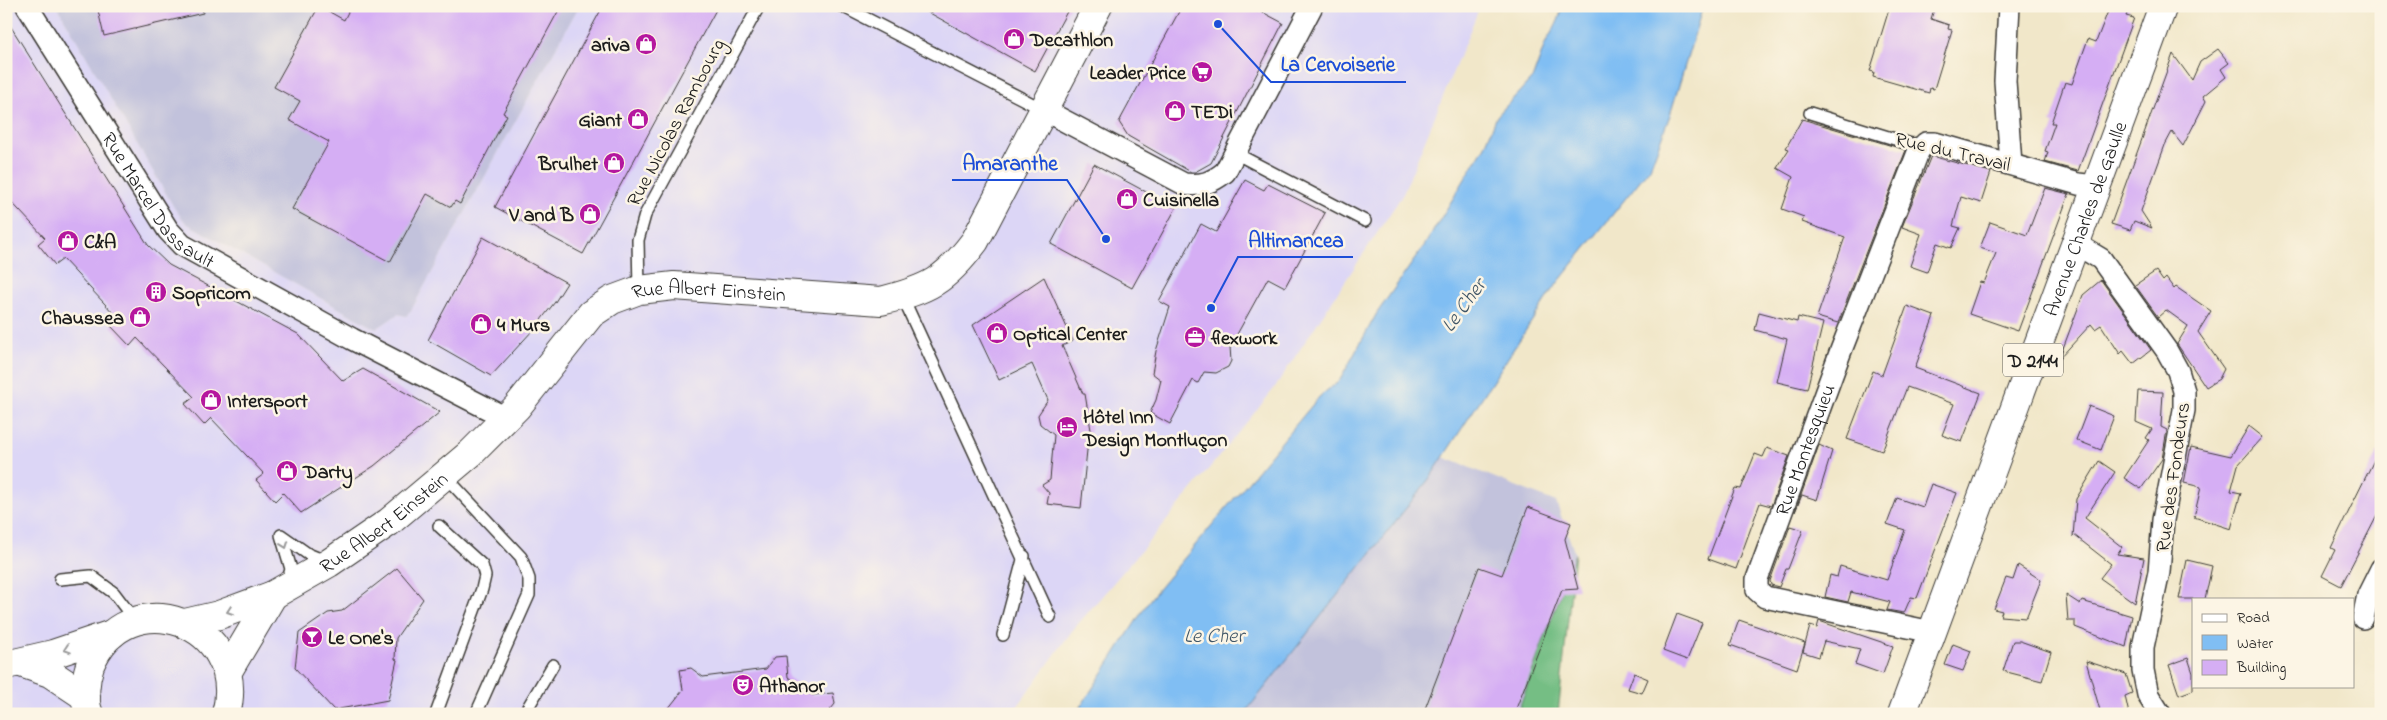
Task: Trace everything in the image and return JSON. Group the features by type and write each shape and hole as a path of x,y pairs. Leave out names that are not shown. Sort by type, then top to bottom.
{"street":[{"name":"Rue Marcel Dassault","path":"27,6 168,230 182,245 352,339 506,418"},
{"name":"Rue Albert Einstein","path":"185,623 220,615 279,591 329,563 406,510 506,418 542,377 592,314 612,300 639,290 674,286 881,301 902,296 936,282 956,265 975,241 1098,6"},
{"path":"1044,110 1184,184 1200,186 1212,182 1225,172 1236,153 1312,6"},
{"path":"2009,6 2005,81 2010,164"},
{"name":"Avenue Charles de Gaulle","path":"1902,714 2163,6"},
{"name":"Rue du Travail","path":"1926,142 1940,144 2078,184 2096,186"},
{"name":"Rue Montesquieu","path":"1926,142 1919,150 1840,353 1757,579 1757,590 1765,598 1932,632"},
{"name":"Rue des Fondeurs","path":"2076,244 2101,259 2167,351 2178,371 2184,390 2184,410 2163,520 2158,572 2143,647 2143,670 2148,695 2160,714"},
{"path":"2363,618 2368,595 2381,569"},
{"name":"Rue Albert Einstein","path":"228,671 250,631 279,591"},
{"path":"14,664 112,634 147,618 166,618 185,623 204,634 219,651 228,671 230,689 226,714"},
{"path":"87,705 87,673 96,652 112,634"},
{"path":"14,664 50,673 87,705"}],"lane":[{"name":"Rue Nicolas Rambourg","path":"639,290 638,240 645,215 759,6"},
{"path":"842,6 1044,110"},
{"name":"Rue du Travail","path":"1810,113 1911,144 1926,142"},
{"path":"1236,153 1366,221"},
{"path":"902,296 1024,556 1050,617"},
{"path":"445,476 521,557 529,579 529,595 476,714"},
{"path":"436,714 482,589 484,576 482,564 439,526"},
{"path":"279,591 291,569 281,535 308,554 329,563"},
{"path":"1003,635 1024,556"},
{"path":"60,579 90,576 114,593 136,622"},
{"path":"524,714 553,665"}],"shaded area":[{"path":"6,6 57,6 175,209 186,223 376,329 398,314 406,316 410,312 579,6 1480,6 1403,194 1273,390 1163,525 1072,631 1012,714 6,714"},
{"path":"57,6 579,6 410,312 406,316 398,314 376,329 186,223 175,209"},
{"path":"1443,457 1556,502 1575,554 1517,714 1244,714 1429,479"}],"green space":[{"path":"1575,554 1558,714 1517,714"}],"water":[{"name":"Le Cher","path":"1563,6 1703,6 1670,115 1650,168 1552,290 1429,479 1244,714 1076,714 1151,598 1319,397 1340,380 1377,313 1424,246 1485,146 1497,116 1533,77 1545,44 1558,21"}],"building":[{"path":"97,6 202,6 203,13 104,36"},
{"path":"319,6 344,20 351,6 561,6 503,113 507,115 460,204 455,201 451,207 427,194 390,262 292,209 329,142 289,120 300,101 274,87"},
{"path":"603,6 718,6 583,254 495,207"},
{"name":"Decathlon","path":"917,6 1070,6 1035,71"},
{"name":"Leader Price","path":"1182,6 1251,6 1283,23 1211,163 1195,172 1191,172 1128,136 1119,122"},
{"path":"1890,6 1935,6 1931,19 1949,25 1948,29 1952,30 1934,89 1930,88 1929,93 1873,77 1874,72 1870,71"},
{"path":"2110,6 2130,6 2126,16 2134,18 2078,171 2045,162 2048,152 2045,151 2055,123 2051,123 2065,82 2072,84 2088,39 2096,42"},
{"name":"Sopricom","path":"6,19 148,245 169,265 298,334 343,381 363,369 440,412 374,466 301,513 283,493 275,501 256,480 264,474 211,418 204,425 185,404 194,397 137,338 130,346 111,326 118,318 63,259 55,265 38,244 45,238 6,196"},
{"path":"2218,49 2229,63 2221,69 2226,77 2203,96 2206,101 2183,146 2172,132 2165,145 2141,211 2152,228 2134,221 2130,230 2111,224 2173,54 2192,80 2200,62"},
{"path":"1802,119 1906,150 1838,323 1817,317 1845,237 1802,222 1804,217 1782,209 1793,177 1777,168 1789,149 1786,148"},
{"path":"1931,156 1991,172 1981,203 1961,197 1953,226 1960,228 1951,248 1937,243 1927,272 1910,266 1921,234 1902,227"},
{"path":"1094,164 1176,208 1132,288 1051,244"},
{"path":"1245,180 1264,190 1268,184 1325,213 1285,287 1268,278 1230,347 1231,361 1228,367 1216,373 1204,372 1198,383 1193,380 1170,424 1150,413 1156,400 1161,380 1152,373 1156,351 1170,307 1159,301 1201,224 1216,232"},
{"path":"2045,188 2069,194 2018,331 1969,314 1980,282 1984,283 1996,253 1980,248 1990,222 2027,235"},
{"path":"483,237 567,283 533,330 491,376 428,340"},
{"path":"2156,271 2163,281 2166,278 2174,289 2176,287 2211,311 2198,332 2224,369 2219,379 2206,387 2177,344 2188,326 2166,310 2158,317 2135,285"},
{"path":"1044,277 1073,341 1062,346 1083,394 1085,394 1091,430 1089,431 1081,508 1047,504 1049,493 1042,485 1050,480 1054,435 1040,424 1038,415 1048,400 1032,364 999,380 973,325"},
{"path":"2101,280 2151,350 2133,364 2123,351 2120,354 2101,325 2095,329 2091,324 2059,359 2083,295"},
{"path":"1907,306 1934,316 1915,368 1981,393 1962,442 1942,435 1954,404 1907,387 1882,451 1847,439 1873,371 1882,375"},
{"path":"1759,312 1797,322 1798,317 1823,323 1807,389 1777,382 1787,339 1755,330"},
{"path":"2138,391 2163,392 2161,427 2167,430 2162,459 2141,489 2124,478 2149,440 2146,438 2152,429 2136,422"},
{"path":"2089,406 2114,416 2101,450 2076,440"},
{"path":"2249,426 2263,437 2238,465 2231,491 2241,493 2231,529 2194,517 2201,487 2184,483 2191,447 2231,456"},
{"path":"1819,445 1832,451 1817,500 1802,495 1795,512"},
{"path":"2381,446 2381,508 2341,586 2322,576 2335,550 2331,548"},
{"path":"1767,448 1789,456 1771,506 1760,503 1736,569 1708,559 1735,488 1741,489 1755,454 1763,457"},
{"path":"2099,461 2115,472 2085,518 2122,547 2117,554 2144,558 2135,603 2100,578 2111,564 2074,535 2073,537 2076,499"},
{"path":"1931,484 1957,493 1917,598 1911,597 1904,613 1887,610 1890,602 1851,592 1848,602 1825,597 1830,575 1837,577 1840,566 1887,580 1905,530 1887,524 1897,498 1923,507"},
{"path":"1528,507 1571,523 1565,539 1578,589 1562,590 1514,714 1423,714 1479,567 1502,575"},
{"path":"1790,526 1803,530 1779,587 1771,585 1770,581"},
{"path":"2187,560 2212,566 2205,598 2179,599"},
{"path":"2018,565 2041,580 2026,618 2000,616 2002,611 1994,609 2006,578 2013,580"},
{"path":"397,568 423,599 396,638 395,659 397,660 388,700 334,710 295,668 299,633 328,613 342,611"},
{"path":"2066,595 2080,604 2082,601 2132,616 2126,647 2075,627 2075,621 2068,621"},
{"path":"1677,614 1702,623 1687,660 1663,651"},
{"path":"1739,620 1805,643 1797,669 1730,645"},
{"path":"1819,621 1893,646 1883,674 1855,664 1860,649 1824,641 1819,657 1803,652 1810,626 1817,628"},
{"path":"2013,641 2020,641 2051,652 2042,681 2003,671"},
{"path":"1953,644 1971,651 1963,671 1945,665"},
{"name":"Athanor","path":"786,656 788,677 812,695 833,693 835,704 827,714 664,714 683,690 680,670 691,668 703,677 766,669 775,657"},
{"path":"2188,658 2192,670 2193,690 2179,695 2169,665"},
{"path":"2086,661 2126,674 2132,693 2125,696 2129,714 2101,714"},
{"path":"1634,673 1648,679 1642,693 1628,689"}],"place":[{"name":"La Cervoiserie","path":"1218,24"},
{"name":"Decathlon","path":"1014,39"},
{"name":"ariva","path":"646,44"},
{"name":"Leader Price","path":"1202,72"},
{"name":"TEDi","path":"1175,111"},
{"name":"Giant","path":"638,119"},
{"name":"Brulhet","path":"614,163"},
{"name":"Cuisinella","path":"1127,199"},
{"name":"V and B","path":"590,214"},
{"name":"Amaranthe","path":"1106,239"},
{"name":"C&A","path":"68,241"},
{"name":"Sopricom","path":"156,292"},
{"name":"Altimancea","path":"1211,308"},
{"name":"Chaussea","path":"140,317"},
{"name":"4 Murs","path":"481,324"},
{"name":"Optical Center","path":"997,333"},
{"name":"flexwork","path":"1195,337"},
{"name":"Intersport","path":"211,400"},
{"name":"Hôtel Inn Design Montluçon","path":"1067,427"},
{"name":"Darty","path":"287,471"},
{"name":"Le One's","path":"312,637"},
{"name":"Athanor","path":"743,685"}]}
